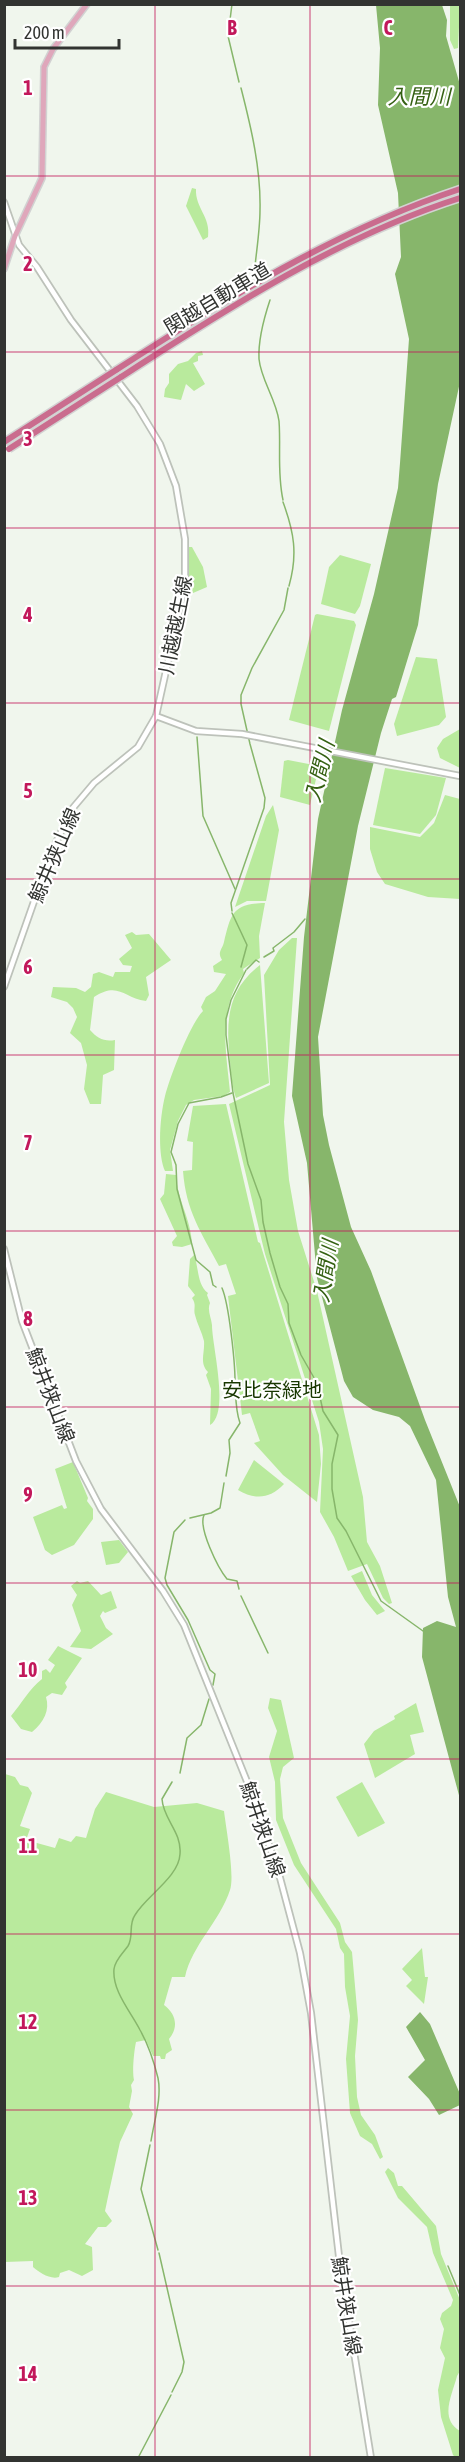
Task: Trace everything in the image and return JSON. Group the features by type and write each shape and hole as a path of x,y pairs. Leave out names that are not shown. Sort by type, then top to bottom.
{"highway":[{"name":"関越自動車道","path":"4,442 286,266 370,224 460,189"},
{"name":"関越自動車道","path":"6,451 288,274 372,232 460,198"}],"main road":[{"path":"4,269 15,236 42,178 44,67 53,49 87,4"},
{"name":"川越越生線","path":"4,202 15,236 60,305 132,399 154,432 176,486 185,539 185,585 156,716"},
{"path":"156,716 188,729 224,732 460,776"},
{"name":"鯨井狭山線","path":"4,987 51,853 72,809 88,788 138,747 156,716"},
{"name":"鯨井狭山線","path":"4,1249 22,1321 75,1458 101,1509 159,1586 184,1625 253,1798 279,1874 300,1953 309,2004 340,2265 371,2457"}],"green space":[{"path":"450,5 460,5 458,48 454,49 450,40"},
{"path":"192,188 196,189 196,196 207,224 208,237 203,240 186,206"},
{"path":"202,351 203,355 198,356 198,361 193,363 205,384 194,391 186,384 181,400 164,397 169,383 169,374 178,364 188,361 196,353"},
{"path":"189,547 192,547 203,567 207,587 193,593 188,587"},
{"path":"340,555 371,564 360,606 355,614 321,604 329,567"},
{"path":"317,614 354,621 356,625 329,731 289,720"},
{"path":"416,657 437,659 446,717 439,725 397,736 394,724"},
{"path":"460,729 460,768 440,758 437,748 443,739"},
{"path":"284,761 319,766 310,805 280,797"},
{"path":"385,768 446,778 436,815 420,834 373,825"},
{"path":"445,795 460,799 460,899 428,897 385,884 377,872 370,849 370,827 420,837 434,823"},
{"path":"273,805 279,830 266,901 247,901 235,907 266,816"},
{"path":"265,903 259,936 260,958 243,969 244,973 235,987 227,1016 225,1030 230,1092 223,1096 194,1100 186,1105 178,1121 170,1150 173,1171 165,1171 160,1145 162,1114 165,1096 176,1064 192,1027 203,1011 201,1007 206,997 215,991 226,974 214,972 213,966 222,960 220,953 231,918 239,908"},
{"path":"132,932 136,935 149,934 171,960 146,977 149,995 146,1001 115,990 102,992 94,997 90,1030 101,1039 115,1040 114,1070 103,1075 101,1104 90,1104 84,1089 87,1065 81,1043 70,1033 77,1017 67,1002 51,997 53,987 76,988 85,992 91,987 93,974 99,972 113,977 115,972 130,972 132,966 123,965 119,959 132,948 125,935"},
{"path":"292,938 297,938 284,1122 289,1180 298,1231 317,1291 363,1497 367,1542 380,1566 392,1603 389,1604 383,1598 367,1564 348,1571 334,1537 320,1512 323,1449 319,1422 265,1254 229,1104 270,1085 264,975 279,950"},
{"path":"260,965 269,1083 236,1098 228,1034 231,1008 240,986"},
{"name":"安比奈緑地","path":"226,1104 258,1242 319,1435 321,1464 317,1502 283,1475 254,1443 260,1441 250,1413 242,1415 228,1296 236,1294 226,1264 219,1266 200,1232 187,1198 183,1171 192,1170 193,1142 187,1141 193,1106"},
{"path":"166,1174 176,1175 191,1235 192,1244 182,1247 173,1246 172,1242 177,1236 160,1199 164,1194"},
{"path":"194,1255 200,1281 208,1293 219,1378 219,1407 216,1418 210,1425 211,1389 203,1361 204,1341 192,1298 195,1295 188,1286 190,1259"},
{"path":"254,1460 284,1484 273,1493 262,1496 250,1495 238,1490"},
{"path":"73,1462 88,1498 87,1501 93,1509 93,1519 74,1545 52,1555 45,1550 33,1517 62,1505 64,1509 67,1508 55,1469"},
{"path":"119,1540 128,1552 119,1563 106,1565 101,1542"},
{"path":"362,1571 372,1595 385,1611 377,1615 351,1576"},
{"path":"77,1581 80,1583 88,1581 101,1595 111,1591 117,1608 105,1613 103,1611 100,1616 106,1628 113,1634 91,1649 70,1647 81,1631 72,1605 77,1595 71,1586"},
{"path":"58,1646 82,1658 65,1683 67,1687 62,1695 52,1693 46,1697 45,1716 40,1724 32,1732 21,1729 11,1716 42,1679 42,1671 46,1669 50,1673 55,1665 48,1660"},
{"path":"270,1698 281,1700 294,1758 283,1767 280,1779 283,1818 301,1863 340,1923 345,1942 352,1952 358,2020 355,2056 357,2097 361,2115 375,2135 383,2157 380,2159 372,2144 360,2136 350,2113 346,2059 350,2016 345,1987 344,1954 340,1948 336,1929 294,1865 276,1820 275,1782 269,1757 277,1731 268,1708"},
{"path":"416,1703 424,1732 410,1735 415,1754 375,1778 364,1744 374,1731"},
{"path":"5,1774 15,1777 20,1785 28,1787 32,1793 20,1826 30,1829 26,1840 55,1848 59,1838 71,1842 76,1836 86,1838 95,1809 106,1792 154,1807 197,1803 224,1811 231,1863 230,1890 220,1912 194,1954 185,1977 172,1977 164,2005 171,2012 175,2021 174,2030 169,2039 172,2050 166,2054 165,2059 161,2059 160,2056 153,2056 146,2040 136,2042 134,2080 131,2085 129,2107 133,2114 120,2142 105,2211 112,2221 106,2227 98,2227 85,2244 92,2247 93,2270 82,2276 69,2270 60,2273 59,2277 52,2277 33,2267 33,2261 5,2262"},
{"path":"362,1782 385,1823 358,1837 336,1797"},
{"path":"422,1948 425,1977 428,1977 424,2004 406,1986 412,1980 402,1969"},
{"path":"388,2168 394,2173 398,2186 402,2186 436,2226 441,2254 460,2300 460,2371 450,2399 449,2413 450,2420 460,2431 460,2457 453,2455 441,2417 438,2390 445,2358 440,2348 444,2329 440,2319 453,2300 433,2253 427,2227 398,2198 385,2172"}],"water":[{"name":"入間川","path":"376,5 442,5 447,20 446,36 460,85 460,382 438,484 418,625 396,697 392,699 381,733 358,826 318,1037 323,1115 351,1227 371,1271 425,1420 460,1507 460,1799 422,1657 423,1628 437,1621 456,1627 448,1597 436,1480 410,1426 399,1417 373,1410 353,1397 344,1381 317,1278 307,1163 292,1096 304,937 318,819 342,710 374,594 398,488 400,463 409,339 395,274 401,257 398,193 378,105 380,48"},
{"path":"420,2012 430,2024 460,2094 460,2105 439,2115 429,2099 408,2077 425,2060 406,2027"}],"waterway":[{"path":"232,4 228,36 239,82"},
{"path":"241,88 252,133 259,179 260,217 255,266"},
{"path":"270,300 260,336 259,359 279,421 283,500"},
{"path":"283,502 294,543 289,586"},
{"path":"232,911 231,903 264,808 265,798 250,744 241,695 252,668 284,610 288,588"},
{"path":"197,737 203,816 235,889"},
{"path":"232,913 247,945 241,967"},
{"path":"264,957 274,951 273,948 294,932 305,919"},
{"path":"247,969 256,960 259,962"},
{"path":"246,970 231,1000 226,1019 233,1093 248,1164 261,1200 270,1253 280,1287 288,1304 289,1323 301,1355 317,1383 323,1411 338,1435 332,1464 332,1489 337,1518 346,1531 381,1601 423,1631"},
{"path":"216,1287 213,1285 210,1272 196,1260 177,1189 176,1165 171,1152 178,1124 189,1103 232,1093"},
{"path":"222,1288 231,1333 236,1408 240,1423 229,1440 230,1453 226,1476"},
{"path":"190,1518 211,1513 220,1508 224,1483"},
{"path":"204,1515 206,1538 214,1557 227,1579 237,1581 239,1589"},
{"path":"185,1520 174,1532 165,1578 188,1620 210,1670 215,1674 213,1685"},
{"path":"241,1596 268,1653"},
{"path":"180,1773 187,1738 201,1725 209,1699"},
{"path":"151,2141 158,2101 158,2078 146,2041 119,1993 114,1969 130,1942 135,1915 174,1871 178,1862 180,1846 162,1799 172,1782"},
{"path":"150,2145 141,2189 158,2250"},
{"path":"159,2253 184,2362 182,2372 172,2392"},
{"path":"448,2266 460,2295"},
{"path":"138,2458 171,2395"}]}
